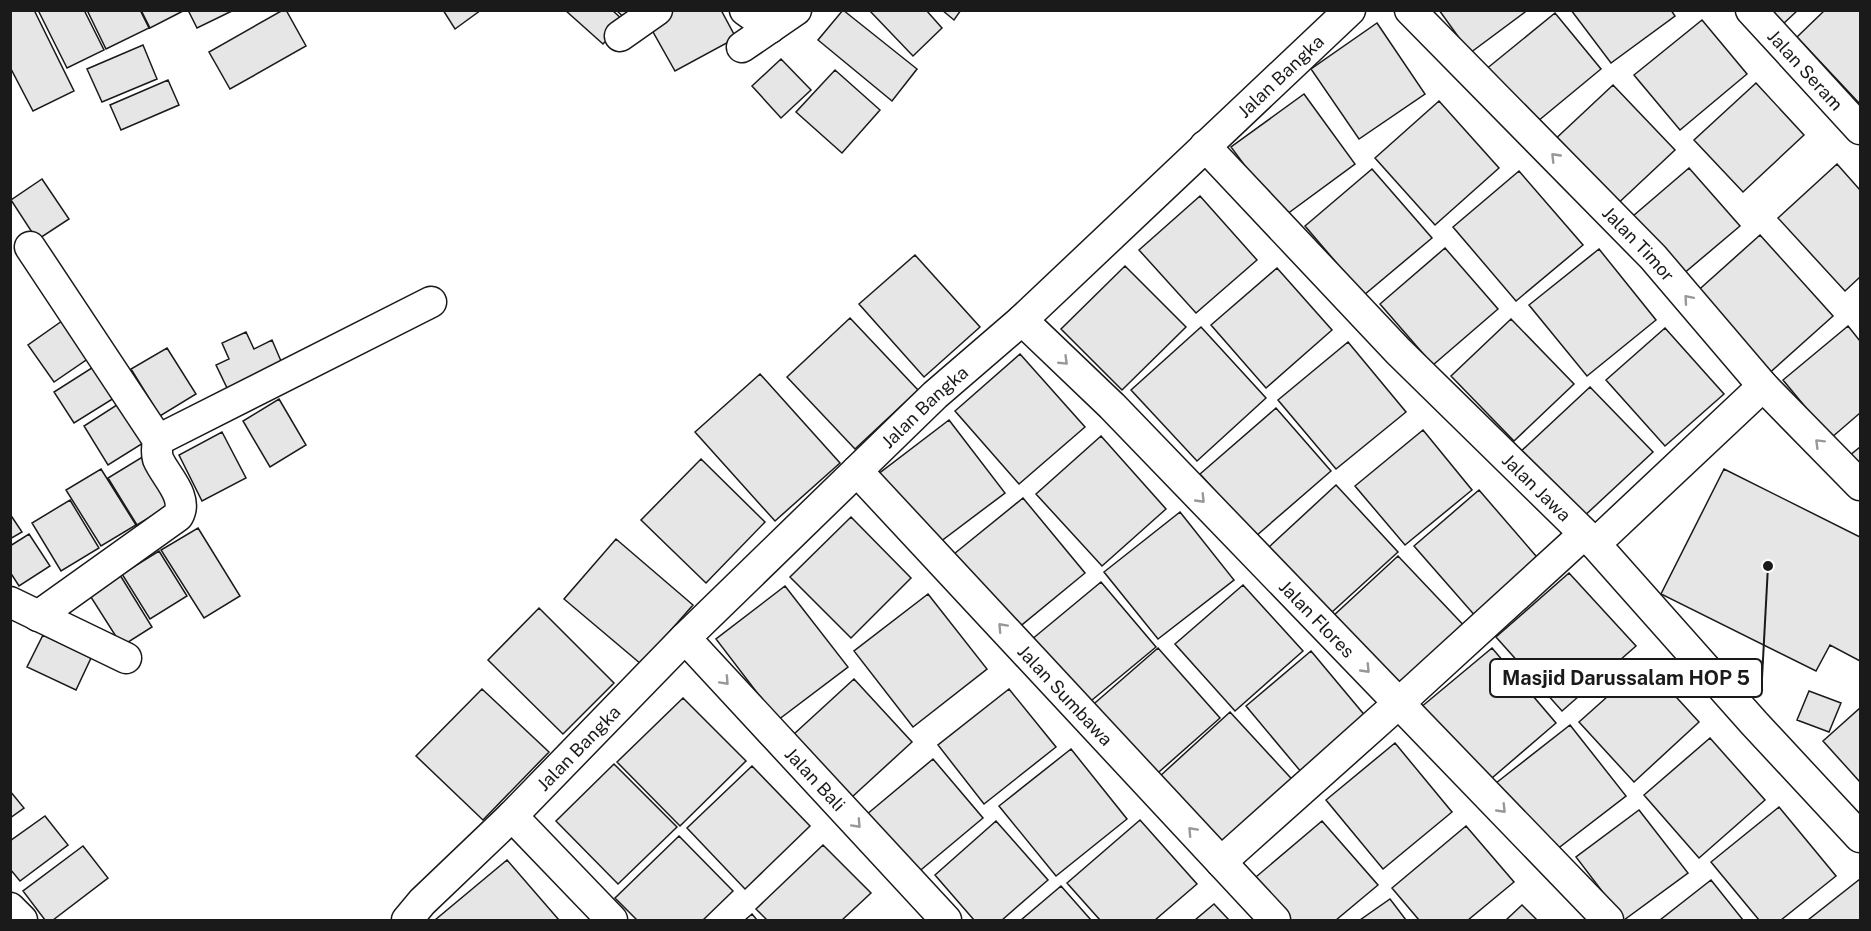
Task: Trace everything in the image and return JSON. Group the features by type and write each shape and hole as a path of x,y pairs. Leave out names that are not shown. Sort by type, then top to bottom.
{"street":[{"path":"620,36 657,10"},
{"path":"745,10 770,28"},
{"path":"742,47 796,10"},
{"name":"Jalan Bangka","path":"407,921 422,902 512,816 686,638 935,395 1022,320 1350,10"},
{"name":"Jalan Timor","path":"1410,10 1653,257 1763,386 1860,485"},
{"name":"Jalan Seram","path":"1751,10 1860,129"},
{"name":"Jalan Jawa","path":"1204,146 1398,351 1589,539 1860,837"},
{"path":"30,247 158,440 156,449 158,459 181,501 182,509 178,516 38,616"},
{"path":"158,440 431,302"},
{"name":"Jalan Flores","path":"1022,320 1112,406 1608,921"},
{"path":"1221,862 1763,386"},
{"name":"Jalan Sumbawa","path":"857,471 1275,921"},
{"path":"10,602 126,658"},
{"name":"Jalan Bali","path":"686,638 946,921"},
{"path":"512,816 612,921"},
{"path":"10,908 21,921"}],"building":[{"path":"10,10 34,10 74,91 33,111 10,67"},
{"path":"38,10 84,10 104,50 67,68"},
{"path":"87,10 140,10 149,28 106,49"},
{"path":"141,10 185,10 150,28"},
{"path":"188,10 234,10 197,28"},
{"path":"286,10 306,46 230,89 209,52"},
{"path":"443,10 481,10 455,29"},
{"path":"565,10 612,10 624,21 603,44"},
{"path":"616,10 641,10 630,23"},
{"path":"671,10 721,10 736,38 675,71 648,23"},
{"path":"843,10 917,69 892,101 818,40"},
{"path":"869,10 926,10 942,28 913,56"},
{"path":"942,10 961,10 954,20"},
{"path":"1439,10 1524,10 1525,12 1470,53"},
{"path":"1571,10 1671,10 1675,16 1611,63"},
{"path":"1769,10 1798,10 1782,25"},
{"path":"1825,10 1860,10 1860,104 1797,37"},
{"path":"1555,13 1601,69 1532,126 1485,70"},
{"path":"1702,20 1747,74 1680,130 1634,75"},
{"path":"1377,23 1425,94 1359,139 1311,69"},
{"path":"143,45 157,79 102,102 87,69"},
{"path":"781,59 811,90 781,118 752,86"},
{"path":"835,70 880,110 842,153 796,112"},
{"path":"168,80 179,105 121,130 110,105"},
{"path":"1756,83 1804,135 1743,192 1694,140"},
{"path":"1613,85 1675,150 1612,209 1550,144"},
{"path":"1304,94 1355,164 1283,217 1231,147"},
{"path":"1439,101 1499,168 1435,225 1375,158"},
{"path":"1837,164 1860,190 1860,277 1845,291 1778,218"},
{"path":"1689,168 1740,226 1676,280 1626,222"},
{"path":"1372,169 1432,238 1364,295 1305,226"},
{"path":"1519,171 1583,245 1516,301 1453,227"},
{"path":"42,179 69,219 37,240 11,200"},
{"path":"1200,196 1257,260 1196,313 1139,250"},
{"path":"1760,235 1833,316 1766,376 1693,295"},
{"path":"1445,248 1498,309 1433,365 1380,304"},
{"path":"1599,249 1656,320 1587,376 1529,305"},
{"path":"915,255 980,327 924,377 859,304"},
{"path":"1125,266 1186,327 1122,390 1061,329"},
{"path":"1277,268 1332,330 1266,388 1211,325"},
{"path":"850,318 918,390 855,449 787,377"},
{"path":"1511,319 1574,384 1514,441 1451,376"},
{"path":"62,321 89,358 54,382 28,345"},
{"path":"1848,326 1860,341 1860,413 1831,438 1783,380"},
{"path":"1201,327 1266,398 1197,461 1131,390"},
{"path":"1665,328 1724,394 1665,446 1606,380"},
{"path":"246,332 254,349 272,340 284,368 229,392 216,365 229,359 222,343"},
{"path":"1348,342 1406,412 1336,469 1278,400"},
{"path":"167,348 196,394 160,416 131,369"},
{"path":"1020,354 1085,427 1019,484 955,411"},
{"path":"98,364 119,395 74,423 54,392"},
{"path":"760,374 840,463 775,521 695,432"},
{"path":"1590,387 1653,452 1580,520 1518,454"},
{"path":"279,399 306,445 270,467 243,421"},
{"path":"123,401 148,440 108,465 84,426"},
{"path":"1276,408 1331,471 1256,536 1200,474"},
{"path":"949,420 1005,493 932,548 877,475"},
{"path":"1423,430 1472,490 1405,545 1355,486"},
{"path":"222,432 246,478 202,501 179,455"},
{"path":"1101,436 1166,509 1102,566 1036,494"},
{"path":"1860,447 1860,471 1849,456"},
{"path":"144,456 173,503 137,525 108,478"},
{"path":"701,459 765,522 706,583 641,520"},
{"path":"101,469 136,525 101,546 66,490"},
{"path":"1724,469 1860,537 1860,661 1830,645 1816,671 1661,594"},
{"path":"1336,485 1398,552 1331,613 1269,547"},
{"path":"1479,490 1542,563 1477,618 1414,546"},
{"path":"1023,498 1085,573 1012,633 949,558"},
{"path":"70,500 99,548 61,571 32,523"},
{"path":"1180,512 1234,580 1158,639 1104,572"},
{"path":"10,514 22,532 10,539"},
{"path":"851,517 911,578 851,638 790,577"},
{"path":"198,528 240,596 204,618 161,550"},
{"path":"29,534 50,566 19,586 10,572 10,546"},
{"path":"616,539 693,605 641,664 564,599"},
{"path":"159,551 187,596 150,619 122,574"},
{"path":"1398,556 1470,632 1405,693 1332,617"},
{"path":"1569,573 1636,646 1562,711 1496,637"},
{"path":"120,575 152,627 122,646 89,594"},
{"path":"1101,582 1156,647 1086,705 1031,640"},
{"path":"1243,585 1303,651 1235,711 1175,644"},
{"path":"785,586 848,667 778,720 716,639"},
{"path":"928,594 987,669 913,727 854,651"},
{"path":"539,608 614,683 563,734 488,660"},
{"path":"43,635 91,658 76,690 27,667"},
{"path":"1158,648 1220,718 1151,779 1088,709"},
{"path":"1492,648 1556,723 1485,784 1420,708"},
{"path":"1311,651 1372,724 1307,779 1246,706"},
{"path":"1645,663 1699,722 1634,782 1579,722"},
{"path":"854,679 912,742 852,797 794,734"},
{"path":"482,689 549,752 483,820 416,756"},
{"path":"1009,689 1056,747 984,804 938,745"},
{"path":"1809,691 1841,703 1829,732 1797,720"},
{"path":"683,698 746,761 680,826 617,762"},
{"path":"1860,708 1860,782 1823,741"},
{"path":"1230,712 1300,788 1229,853 1159,777"},
{"path":"1570,725 1626,796 1552,853 1496,783"},
{"path":"1710,738 1765,800 1699,858 1644,795"},
{"path":"1395,743 1452,812 1383,869 1326,800"},
{"path":"1071,749 1127,819 1056,876 999,806"},
{"path":"933,759 983,818 916,874 866,815"},
{"path":"614,764 677,827 618,884 556,821"},
{"path":"752,766 810,826 745,889 687,828"},
{"path":"10,791 24,808 10,818"},
{"path":"1779,807 1836,876 1781,920 1759,920 1711,862"},
{"path":"1639,810 1688,873 1624,920 1576,857"},
{"path":"45,816 68,845 20,881 10,869 10,841"},
{"path":"1140,820 1197,884 1155,920 1100,920 1067,883"},
{"path":"996,821 1048,880 1002,920 974,920 935,875"},
{"path":"1322,821 1378,885 1336,920 1283,920 1250,882"},
{"path":"1466,826 1514,882 1468,920 1419,920 1392,888"},
{"path":"679,836 733,891 703,920 637,920 615,898"},
{"path":"823,845 871,893 842,920 767,920 756,909"},
{"path":"83,846 108,878 53,920 45,920 23,891"},
{"path":"507,860 559,920 435,920"},
{"path":"1860,879 1860,920 1808,920"},
{"path":"1711,880 1743,920 1660,920"},
{"path":"1061,886 1091,920 1021,920"},
{"path":"1390,899 1406,920 1360,920"},
{"path":"1214,904 1229,920 1195,920"},
{"path":"1522,905 1537,920 1506,920"},
{"path":"752,914 757,920 745,920"}],"place":[{"name":"Masjid Darussalam HOP 5","path":"1768,566"}]}
